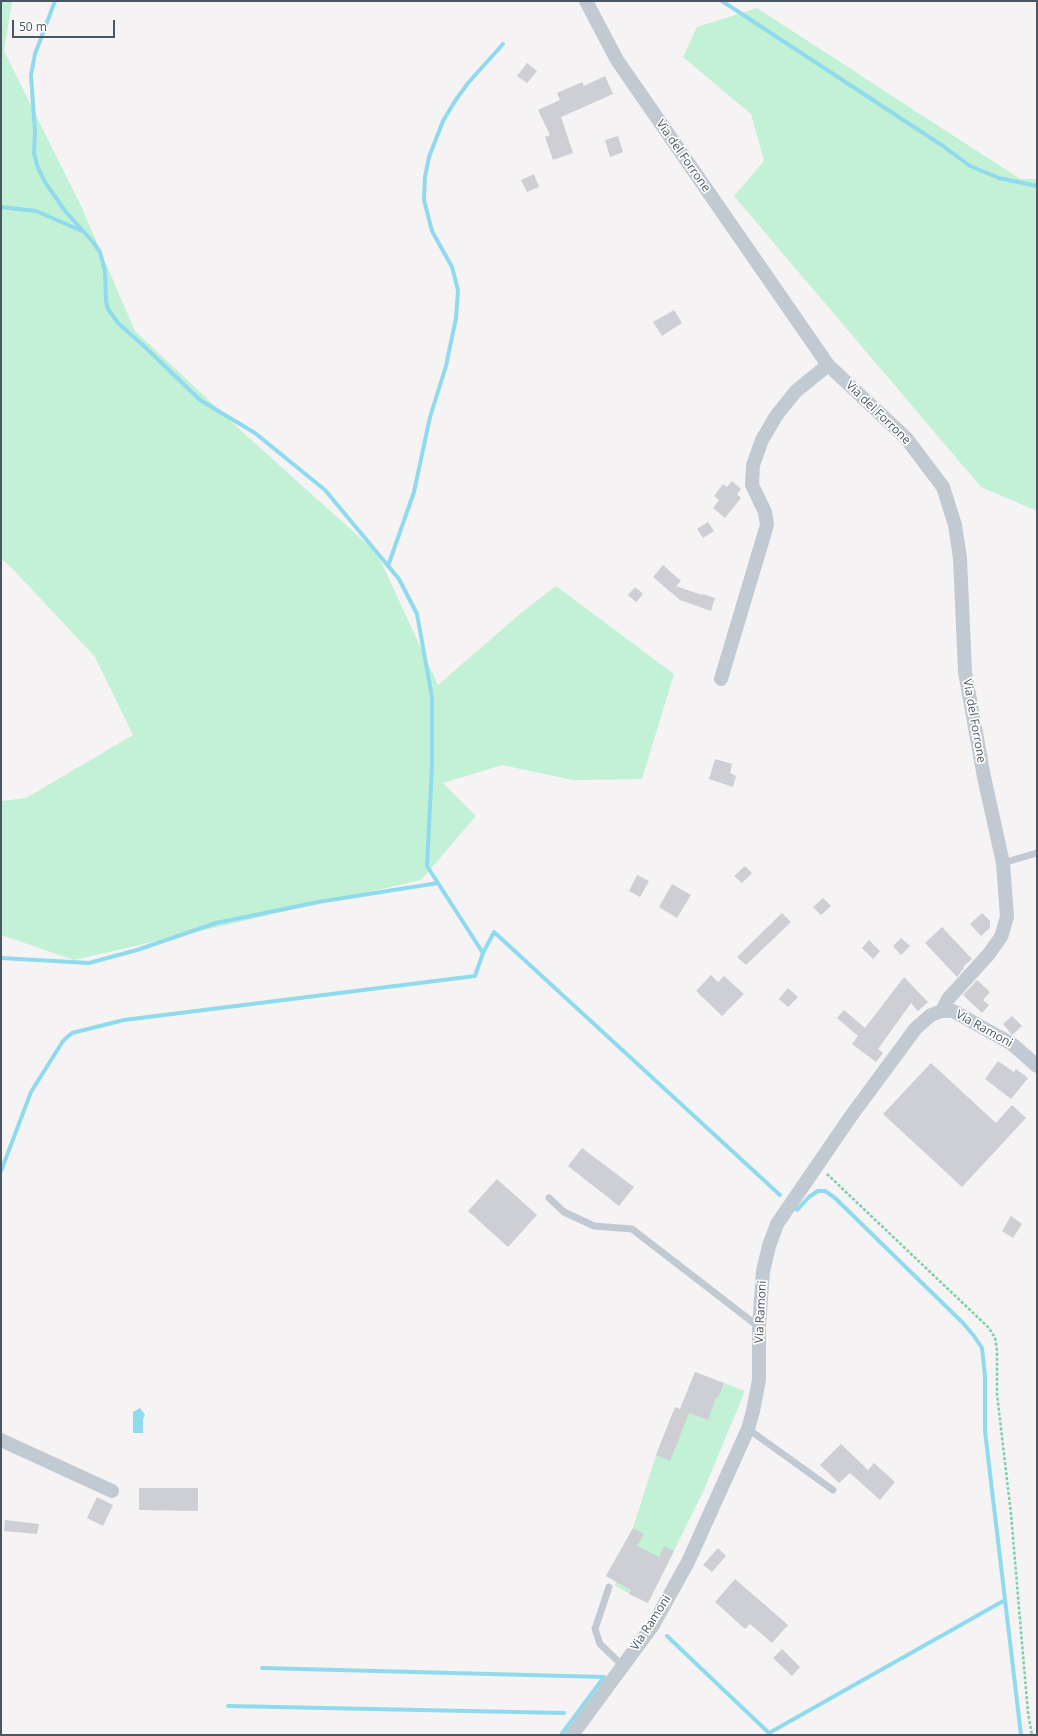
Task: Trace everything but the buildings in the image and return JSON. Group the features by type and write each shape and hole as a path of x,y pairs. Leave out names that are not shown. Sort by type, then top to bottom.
{"street":[{"name":"Via del Forrone","path":"586,1 617,60 828,365 906,438 943,487 955,525 960,558 965,672 984,777 1003,863 1007,917 1000,937 988,955 948,1000 942,1011"},
{"path":"721,680 767,525 765,512 752,485 753,465 762,440 776,416 796,391 828,365"},
{"name":"Via Ramoni","path":"572,1735 653,1625 688,1562 748,1429 759,1380 759,1327 763,1271 769,1246 778,1224 851,1116 916,1028 932,1015 942,1011 953,1011 1012,1044 1037,1066"},
{"path":"1,1440 112,1491"}],"lane":[{"path":"1003,863 1037,853"},
{"path":"549,1198 564,1212 594,1226 632,1229 759,1327"},
{"path":"748,1429 833,1490"},
{"path":"609,1587 595,1629 600,1644 623,1666"}],"path":[{"path":"818,1166 848,1192 989,1328 995,1338 997,1350 997,1394 1011,1521 1028,1713 1032,1735"}],"green space":[{"path":"1,1 12,1 4,51 82,208 135,331 247,436 377,553 438,685 521,613 556,586 674,674 642,779 573,780 502,765 443,783 476,816 421,880 74,960 1,935 1,801 26,798 133,735 95,657 9,565 1,559"},
{"path":"757,8 1020,179 1037,179 1037,511 981,487 734,196 764,161 751,114 683,57 697,27"},
{"path":"695,1372 745,1391 703,1492 648,1603 615,1586 616,1582 606,1576 633,1528 656,1455 675,1407 680,1409"}],"water":[{"path":"140,1408 145,1415 143,1419 143,1433 133,1433 133,1412"}],"waterway":[{"path":"55,1 35,54 31,75 35,132 34,153 38,168 45,182 65,211 100,252 105,271 106,301 108,309 118,323 200,400 255,433 325,490 399,579 417,614 432,697 432,765 427,866 483,953"},
{"path":"722,1 943,146 970,166 999,178 1037,186"},
{"path":"388,566 414,492 430,417 446,366 456,318 458,290 452,267 432,231 424,200 425,177 429,157 443,121 455,101 468,83 503,44"},
{"path":"1,207 36,211 82,231"},
{"path":"1,958 89,963 137,950 216,923 318,902 438,883"},
{"path":"1,1171 31,1092 63,1041 72,1033 124,1020 475,976 483,953 494,932 780,1195"},
{"path":"797,1210 809,1197 818,1191 825,1191 835,1198 963,1323 982,1348 985,1376 985,1431 1021,1735"},
{"path":"769,1733 1005,1600"},
{"path":"667,1636 771,1735"},
{"path":"262,1668 604,1677"},
{"path":"561,1735 604,1677"},
{"path":"228,1706 564,1713"}]}
